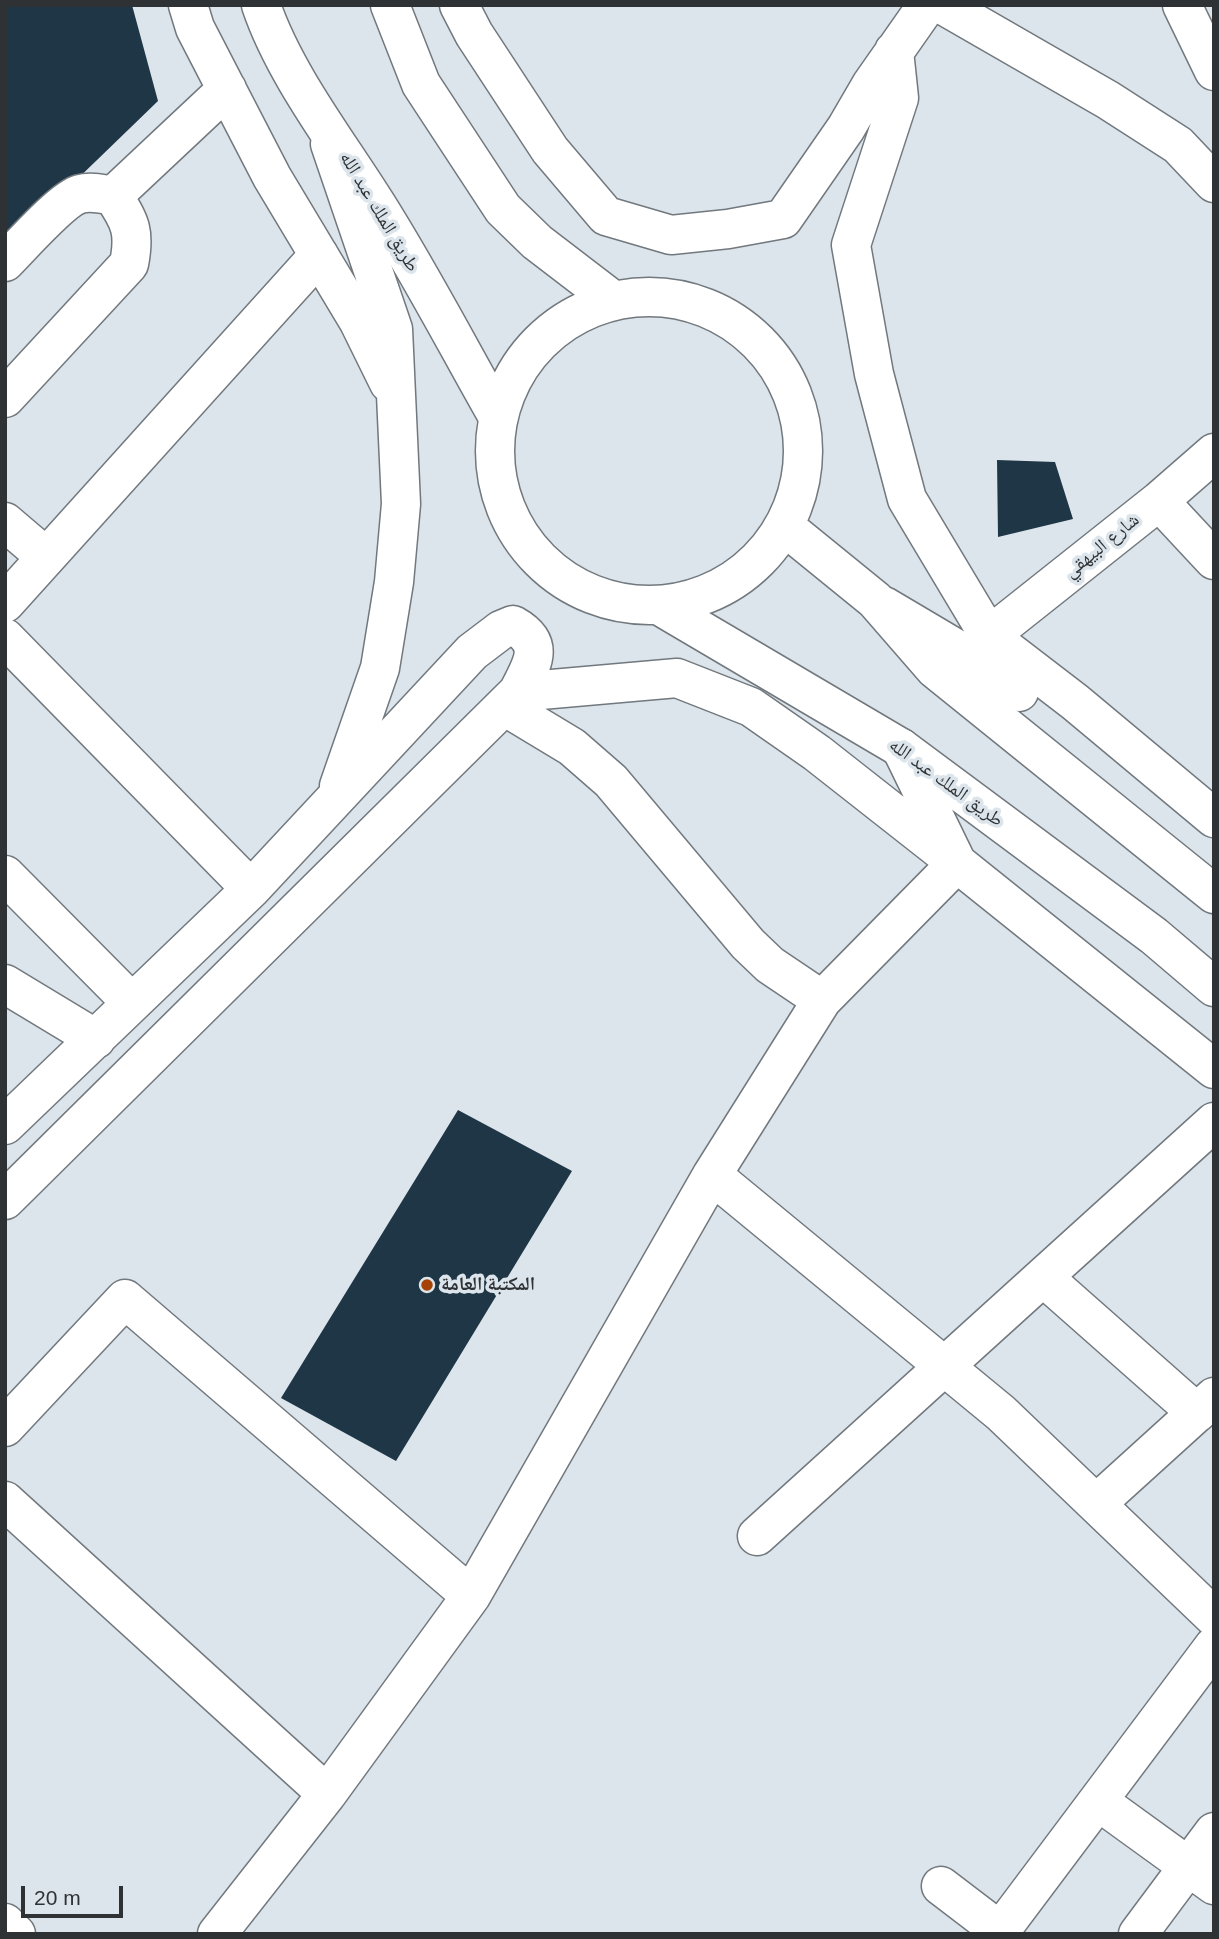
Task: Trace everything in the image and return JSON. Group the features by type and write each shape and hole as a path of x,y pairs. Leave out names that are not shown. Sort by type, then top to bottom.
{"street":[{"path":"188,5 195,29 272,177 359,323 397,398"},
{"name":"طريق الملك عبد الله","path":"261,5 270,31 321,119 375,202 498,417"},
{"path":"390,5 421,84 503,209 537,242 614,301"},
{"path":"459,5 474,34 550,150 606,216 671,235 783,219 927,5"},
{"path":"943,5 1108,100 1178,145 1214,183"},
{"path":"1182,5 1214,71"},
{"path":"894,51 899,98 851,245 874,374 907,499 989,636 1206,797"},
{"path":"113,196 227,89"},
{"path":"321,119 393,329 401,504 394,582 380,668 335,798"},
{"path":"5,262 65,203 78,194 113,196 129,219 133,242 129,264 5,398"},
{"path":"5,603 319,255"},
{"path":"654,297 693,303 729,318 760,343 784,374 799,411 804,450 799,489 784,526 762,557 732,581 698,598 660,606 612,602 568,583 531,552 506,512 495,466 498,417 514,377 540,342 574,317 614,301 654,297"},
{"name":"شارع البيهقي","path":"989,636 1214,453"},
{"path":"1158,501 1214,560"},
{"path":"5,522 46,557"},
{"path":"784,526 875,600 986,667 1189,822 1214,838"},
{"path":"875,600 935,669 1214,894"},
{"name":"طريق الملك عبد الله","path":"660,606 901,748 1154,936 1214,988"},
{"path":"5,1125 251,889 472,652 501,630 513,625 525,631 534,644 534,660 511,699 5,1200"},
{"path":"5,638 251,889"},
{"path":"511,699 677,678 751,707 817,753 1214,1069"},
{"path":"511,699 611,781 748,944 770,965 822,1000"},
{"path":"901,748 957,863"},
{"path":"217,1934 327,1794 471,1596 712,1175 822,1000 957,863"},
{"path":"5,875 132,1003"},
{"path":"11,997 96,1039"},
{"path":"757,1536 1214,1122"},
{"path":"712,1175 1001,1413 1214,1617"},
{"path":"1043,1277 1205,1405 1096,1504"},
{"path":"5,1427 125,1298 471,1596"},
{"path":"5,1501 327,1794"},
{"path":"941,1886 1000,1933 1214,1646"},
{"path":"1098,1801 1201,1876"},
{"path":"1138,1934 1201,1876 1214,1832"},
{"path":"5,1923 16,1934"}],"building":[{"path":"5,5 132,5 158,101 5,249"},
{"path":"997,460 1055,462 1073,519 998,537"},
{"name":"المكتبة العامة","path":"458,1110 572,1171 396,1461 281,1398"}],"place":[{"name":"المكتبة العامة","path":"427,1285"}]}
